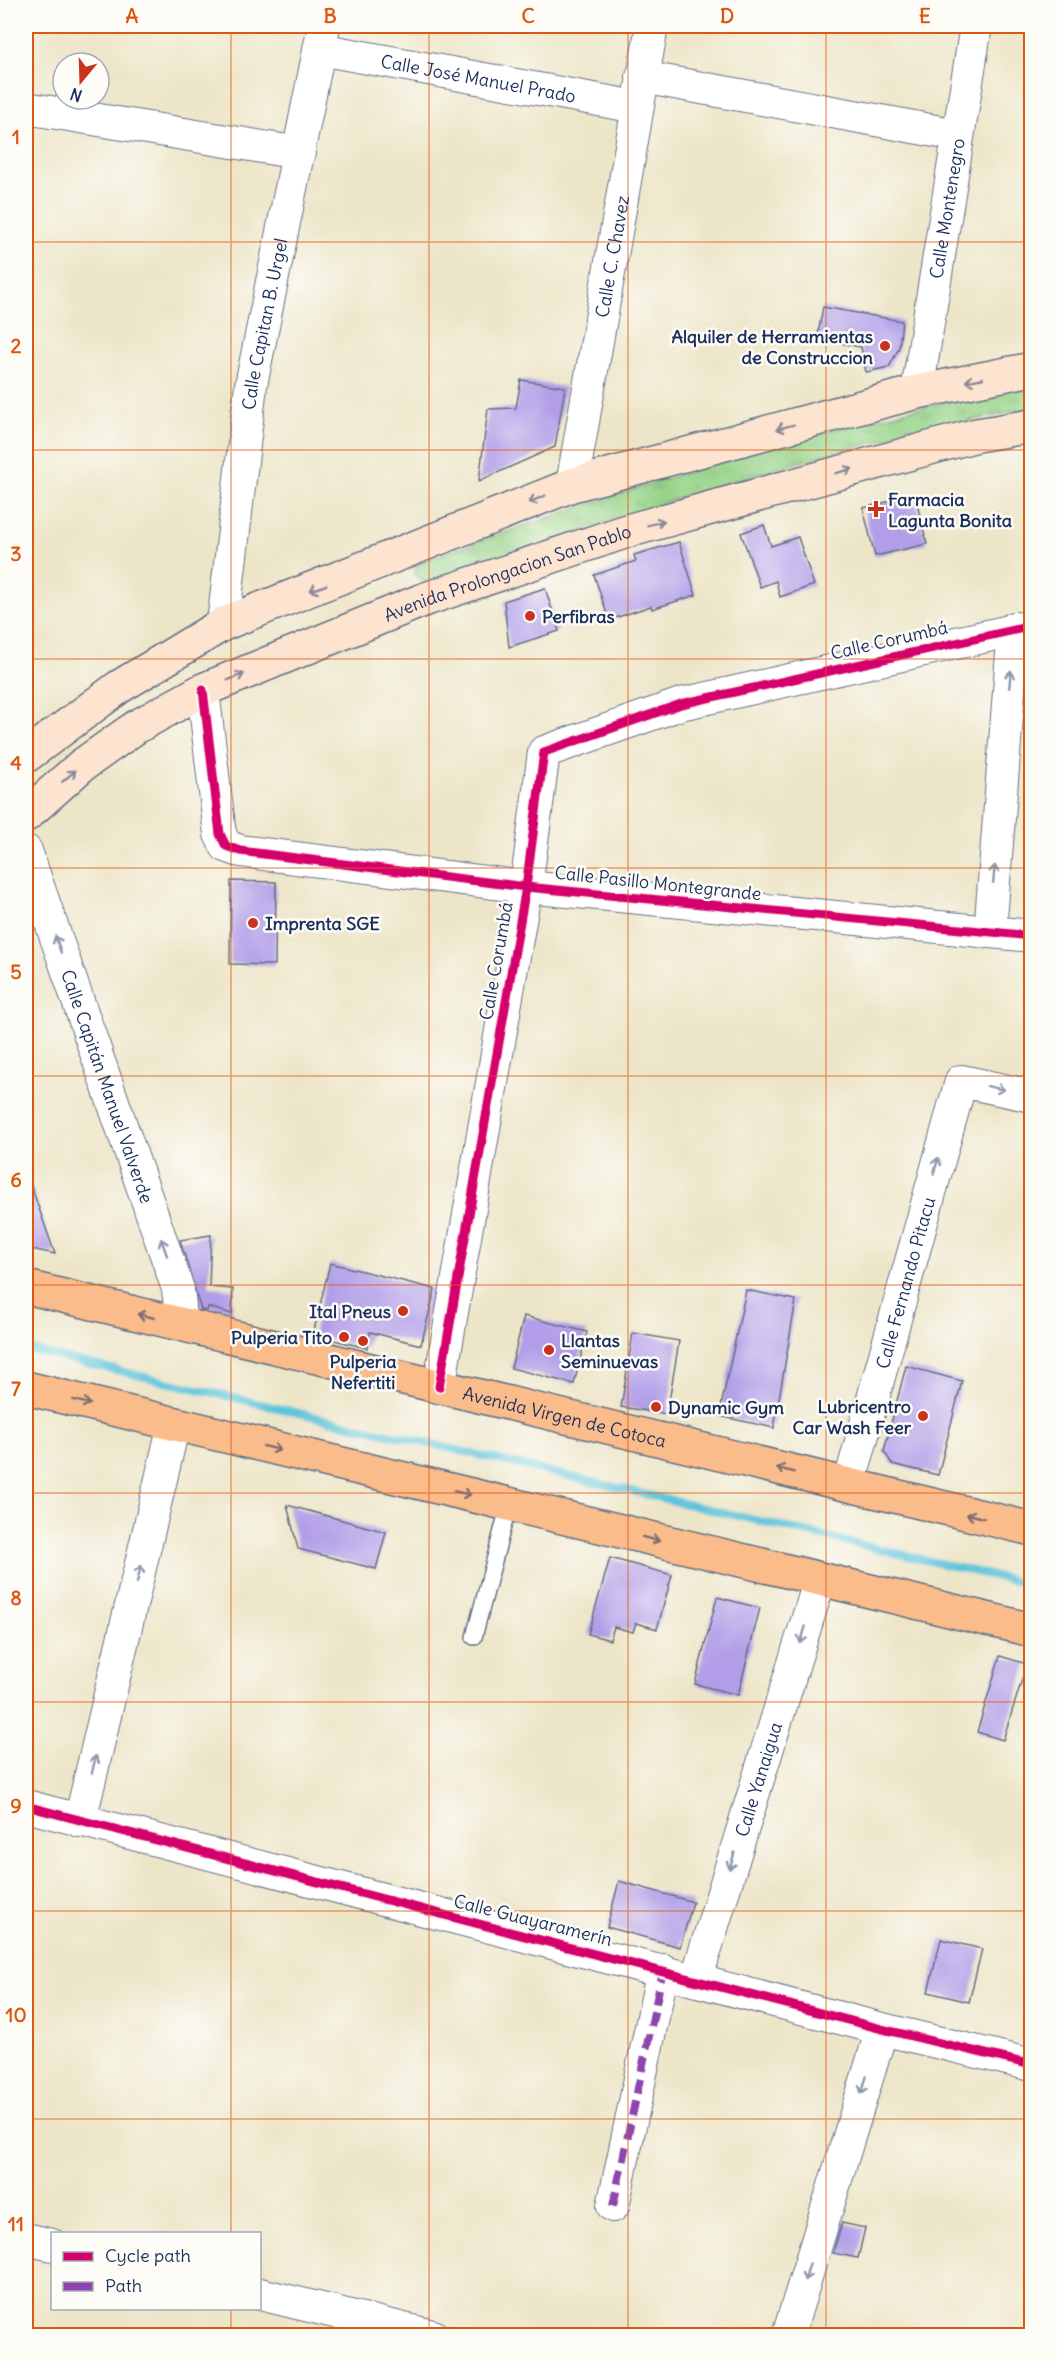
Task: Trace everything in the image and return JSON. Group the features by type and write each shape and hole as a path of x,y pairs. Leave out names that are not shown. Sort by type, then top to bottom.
{"main road":[{"path":"26,756 119,687 224,624 572,485 917,392 1032,369"},
{"name":"Avenida Prolongacion San Pablo","path":"26,815 81,766 136,727 203,690 423,600 627,531 977,435 1032,426"},
{"path":"405,553 402,566 405,580 412,592 423,600"},
{"path":"361,571 373,578 381,590 383,604 379,618"},
{"name":"Avenida Virgen de Cotoca","path":"26,1287 1032,1529"},
{"path":"26,1388 1032,1630"}],"street":[{"name":"Calle C. Chavez","path":"572,485 651,26"},
{"name":"Calle Montenegro","path":"917,392 976,26"},
{"name":"Calle José Manuel Prado","path":"321,37 640,92 957,135"},
{"name":"Calle Capitan B. Urgel","path":"224,624 251,385 321,37"},
{"path":"26,108 299,153"},
{"path":"990,932 1023,627"},
{"name":"Calle Corumbá","path":"439,1387 526,887 544,752 681,704 1023,627"},
{"name":"Calle Pasillo Montegrande","path":"203,690 220,834 226,846 240,851 526,887 1032,936"},
{"name":"Calle Capitán Manuel Valverde","path":"26,851 178,1288 180,1307 178,1323"},
{"name":"Calle Fernando Pitacu","path":"849,1485 961,1081 1032,1096"},
{"path":"80,1821 174,1424"},
{"name":"Calle Yanaigua","path":"696,1980 820,1579"},
{"name":"Calle Guayaramerín","path":"26,1806 663,1970 882,2030 1032,2065"},
{"path":"613,2206 663,1970"},
{"path":"788,2336 882,2030"},
{"path":"26,2239 51,2245"},
{"path":"261,2294 433,2336"}],"lane":[{"path":"474,1637 509,1504"}],"green space":[{"path":"1031,384 1031,409 878,442 726,484 576,532 428,585 415,575 416,568 422,561 572,509 724,461 876,418"}],"building":[{"path":"823,307 902,321 899,348 889,367 866,372 861,347 817,339"},
{"path":"521,380 565,387 555,447 479,481 488,409 516,408"},
{"path":"915,495 927,544 875,556 863,508"},
{"path":"764,525 771,546 798,537 814,585 780,597 776,581 760,587 741,533"},
{"path":"679,542 696,595 652,609 651,606 609,620 594,575 636,561 634,555"},
{"name":"Perfibras","path":"545,588 559,631 509,647 504,601"},
{"name":"Imprenta SGE","path":"231,881 276,882 275,965 230,964"},
{"path":"29,1180 55,1254 26,1248 26,1181"},
{"path":"211,1235 209,1287 233,1289 232,1314 208,1307 207,1311 201,1310 180,1240"},
{"path":"330,1263 435,1289 421,1345 370,1332 367,1348 313,1335"},
{"path":"746,1290 796,1300 774,1428 719,1416"},
{"name":"Llantas Seminuevas","path":"524,1316 587,1332 574,1384 511,1368"},
{"path":"633,1333 679,1341 667,1414 621,1407"},
{"name":"Lubricentro Car Wash Feer","path":"906,1366 962,1381 938,1475 892,1464 884,1451"},
{"path":"287,1505 386,1532 376,1569 298,1549"},
{"path":"610,1558 672,1575 657,1629 636,1623 633,1632 614,1627 610,1640 588,1634"},
{"path":"717,1597 760,1608 738,1695 695,1684"},
{"path":"1000,1656 1027,1664 1003,1740 977,1732"},
{"path":"619,1881 693,1902 680,1947 607,1927"},
{"path":"941,1939 982,1949 969,2002 928,1992"},
{"path":"842,2223 865,2228 858,2258 833,2253"}],"waterway":[{"path":"26,1349 1032,1585"}],"marked path":[{"path":"613,2206 663,1970"}],"cycle path":[{"path":"439,1387 526,887 544,752 681,704 1032,626"},
{"path":"203,690 220,834 226,846 240,851 526,887 1032,936"},
{"path":"26,1806 882,2029 1032,2065"}],"place":[{"name":"Alquiler de Herramientas de Construccion","path":"885,346"},
{"name":"Farmacia Lagunta Bonita","path":"876,509"},
{"name":"Perfibras","path":"530,616"},
{"name":"Imprenta SGE","path":"253,923"},
{"name":"Ital Pneus","path":"403,1311"},
{"name":"Pulperia Tito","path":"344,1337"},
{"name":"Pulperia Nefertiti","path":"363,1341"},
{"name":"Llantas Seminuevas","path":"549,1350"},
{"name":"Dynamic Gym","path":"656,1407"},
{"name":"Lubricentro Car Wash Feer","path":"923,1416"}]}
